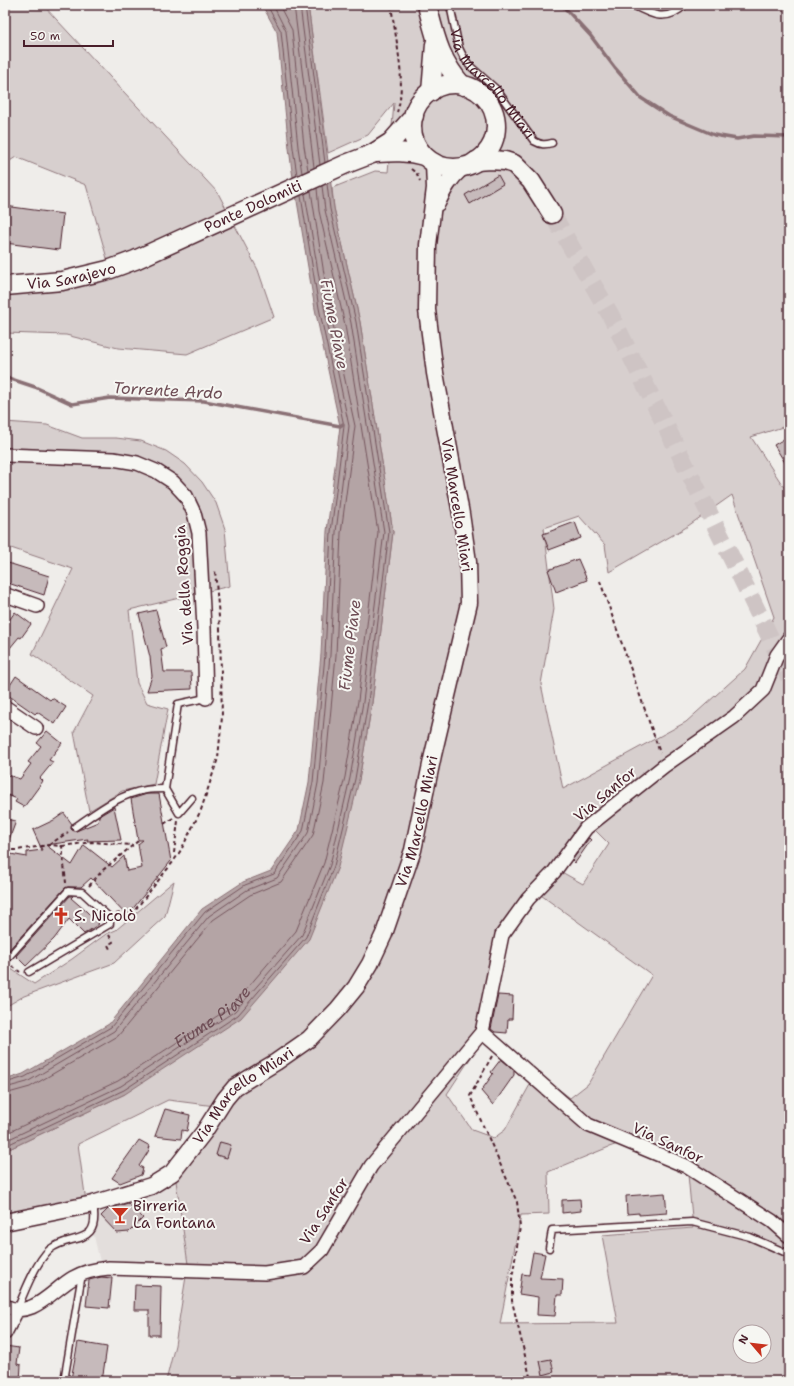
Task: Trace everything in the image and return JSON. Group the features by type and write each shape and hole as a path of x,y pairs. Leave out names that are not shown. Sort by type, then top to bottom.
{"main road":[{"name":"Via Marcello Miari","path":"428,5 436,39 444,60 453,75 463,86"},
{"name":"Via Marcello Miari","path":"431,92 436,39"},
{"name":"Via Marcello Miari","path":"429,159 416,144 412,130 414,116 420,102 431,92 446,85 463,86 477,91 488,102 494,116 495,131 491,145 485,154 469,164"},
{"name":"Ponte Dolomiti","path":"135,260 346,164 372,154 391,142 414,116"},
{"path":"495,131 523,173"},
{"name":"Ponte Dolomiti","path":"372,154 395,151 410,152 429,159"},
{"path":"429,159 448,168 490,160 505,161 514,164 537,190 552,214"},
{"name":"Via Sarajevo","path":"5,286 62,281 108,270 135,260"}],"street":[{"name":"Via Marcello Miari","path":"5,1222 93,1204 151,1186 172,1173 204,1132 225,1099 236,1088 309,1039 338,1009 356,987 370,964 387,927 413,850 433,755 469,603 468,562 461,514 435,373 427,310 428,245 435,188 429,159"},
{"name":"Via Marcello Miari","path":"433,214 444,189 452,177 469,164"},
{"name":"Via della Roggia","path":"5,455 113,459 137,463 156,471 173,482 186,496 194,513 199,533 206,698"},
{"path":"5,597 6,595 37,606"},
{"name":"Via Sanfor","path":"11,1308 26,1309 36,1306 74,1278 100,1268 265,1273 304,1267 322,1250 371,1166 482,1032 502,935 528,899 554,872 586,828 664,766 734,717 763,690 777,655 789,638"},
{"path":"5,707 36,728"},
{"name":"Via Sanfor","path":"482,1032 588,1125 686,1166 772,1222 789,1236"},
{"path":"5,1333 11,1308"}],"lane":[{"name":"Via Marcello Miari","path":"450,5 459,48 469,65 496,89 534,141 545,145 552,143"},
{"path":"633,5 648,13 662,16 677,12 685,5"},
{"path":"192,798 179,813 165,789 178,704 206,698"},
{"path":"75,827 108,804 123,796 145,790 165,789"},
{"path":"7,963 66,892 82,892 109,917 110,924 29,972"},
{"path":"11,1308 33,1275 44,1255 49,1250 60,1244 83,1237 89,1233 94,1222 95,1215 93,1204"},
{"path":"549,1248 552,1230 692,1222 750,1237 789,1254"},
{"path":"64,1381 82,1274"}],"path":[{"path":"391,5 401,80 400,100 394,116"},
{"path":"121,913 127,920 181,850 201,810 218,758 222,717 220,629 214,570"},
{"path":"600,581 664,766"},
{"path":"179,813 174,853 181,850"},
{"path":"49,845 57,838 75,827"},
{"path":"82,892 103,870 138,841"},
{"path":"5,850 17,850 49,845 62,846 92,842 133,845"},
{"path":"62,846 66,892"},
{"path":"105,927 113,942 108,944 110,949"},
{"path":"7,963 22,972 29,972"},
{"path":"498,1046 470,1096 517,1202 520,1227 512,1279 512,1301 531,1381"}],"shaded area":[{"path":"5,5 43,5 218,193 258,270 274,317 187,354 118,348 66,335 5,333 5,289 112,276 86,185 16,157 5,164"},
{"path":"308,5 789,5 789,425 751,437 789,495 789,1381 166,1381 175,1345 188,1264 175,1174 223,1107 168,1100 78,1144 86,1202 5,1217 5,1151 125,1094 359,780 372,703 393,532 360,322 334,208 332,188 375,171 388,172 394,103 368,135 328,153","holes":["732,495 774,617 745,669 686,722 563,789 541,684 554,609 544,528 579,516 605,545 609,572 685,528","583,818 609,844 583,884 551,866","531,888 652,975 588,1084 570,1098 537,1072 505,1130 494,1138 472,1130 447,1094 483,1039 500,930","638,1137 687,1164 693,1228 602,1235 618,1323 500,1324 521,1215 549,1214 548,1172"]},
{"path":"5,422 47,425 82,438 116,438 141,441 166,451 185,464 202,482 216,503 225,529 230,586 129,610 137,683 147,703 168,709 154,784 122,791 89,811 74,732 93,696 32,654 73,569 5,546"},
{"path":"174,881 165,916 114,963 24,996 5,1007 5,965 34,984 106,934 116,930"},
{"path":"175,1174 188,1264 101,1266 86,1202"}],"water":[{"name":"Fiume Piave","path":"262,5 308,5 334,208 360,322 393,532 372,703 359,780 338,867 309,939 241,1018 125,1094 5,1151 5,1080 23,1074 109,1024 202,909 243,882 271,871 299,830 309,782 321,654 327,531 340,426 315,309 292,171 277,32"}],"building":[{"path":"498,175 503,184 470,204 465,195"},
{"path":"5,206 63,214 59,250 5,243"},
{"path":"789,436 789,469 774,445"},
{"path":"575,522 581,538 549,550 543,534"},
{"path":"578,559 587,580 556,592 548,570"},
{"path":"5,562 49,576 44,595 5,582"},
{"path":"156,610 166,647 161,649 164,672 191,672 192,689 147,691 152,676 150,657 139,614"},
{"path":"15,612 31,624 21,638 19,637 5,654 5,626"},
{"path":"16,676 50,700 52,698 66,707 55,724 37,712 35,714 5,693"},
{"path":"47,731 62,743 49,760 53,762 40,778 43,781 24,807 15,802 17,799 5,794 5,774 20,779 31,764 28,762 41,746 37,743"},
{"path":"147,794 159,794 171,861 127,916 91,878 81,887 65,888 5,954 5,853 27,857 27,852 42,850 33,830 54,820 64,813 72,824 71,829 76,831 98,822 99,816 114,807 121,840 87,841 88,839 46,845 72,865 84,845 112,867 124,856 127,871 142,868 138,844 143,840 138,840 131,799"},
{"path":"5,819 16,821 6,848 5,848"},
{"path":"589,838 591,840 575,863 572,860"},
{"path":"70,896 73,896 71,898 99,924 84,934 69,919 54,939 26,966 16,956"},
{"path":"498,995 513,996 512,1019 508,1019 507,1033 495,1032 491,1029"},
{"path":"501,1059 514,1070 514,1075 493,1105 481,1091 493,1074 491,1072"},
{"path":"165,1109 190,1115 187,1131 182,1130 181,1139 155,1136"},
{"path":"139,1140 150,1146 139,1166 143,1168 141,1175 120,1183 112,1178"},
{"path":"220,1142 231,1145 227,1158 216,1155"},
{"path":"665,1193 667,1213 639,1215 639,1213 627,1214 626,1196"},
{"path":"580,1199 581,1211 562,1213 562,1200"},
{"name":"Birreria La Fontana","path":"128,1203 143,1218 129,1232 117,1233 101,1216 108,1209"},
{"path":"533,1252 545,1254 540,1278 563,1279 562,1295 557,1295 555,1316 537,1315 538,1297 519,1294 522,1274 529,1275"},
{"path":"101,1277 112,1278 109,1308 86,1306 89,1280"},
{"path":"135,1285 161,1286 160,1335 149,1335 149,1310 134,1310"},
{"path":"78,1342 107,1347 102,1381 80,1381 71,1379"},
{"path":"5,1346 19,1348 17,1364 21,1365 20,1381 5,1381"},
{"path":"551,1359 554,1372 543,1375 540,1361"}],"waterway":[{"path":"562,5 590,35 615,68 641,98 669,116 714,135 737,139 754,136 789,137"},
{"name":"Torrente Ardo","path":"5,377 35,387 72,404 110,398 204,401 340,426 343,424"}],"tunnel":[{"path":"552,214 610,314 789,677"}],"place":[{"name":"S. Nicolò","path":"61,916"},
{"name":"Birreria La Fontana","path":"120,1215"}]}
